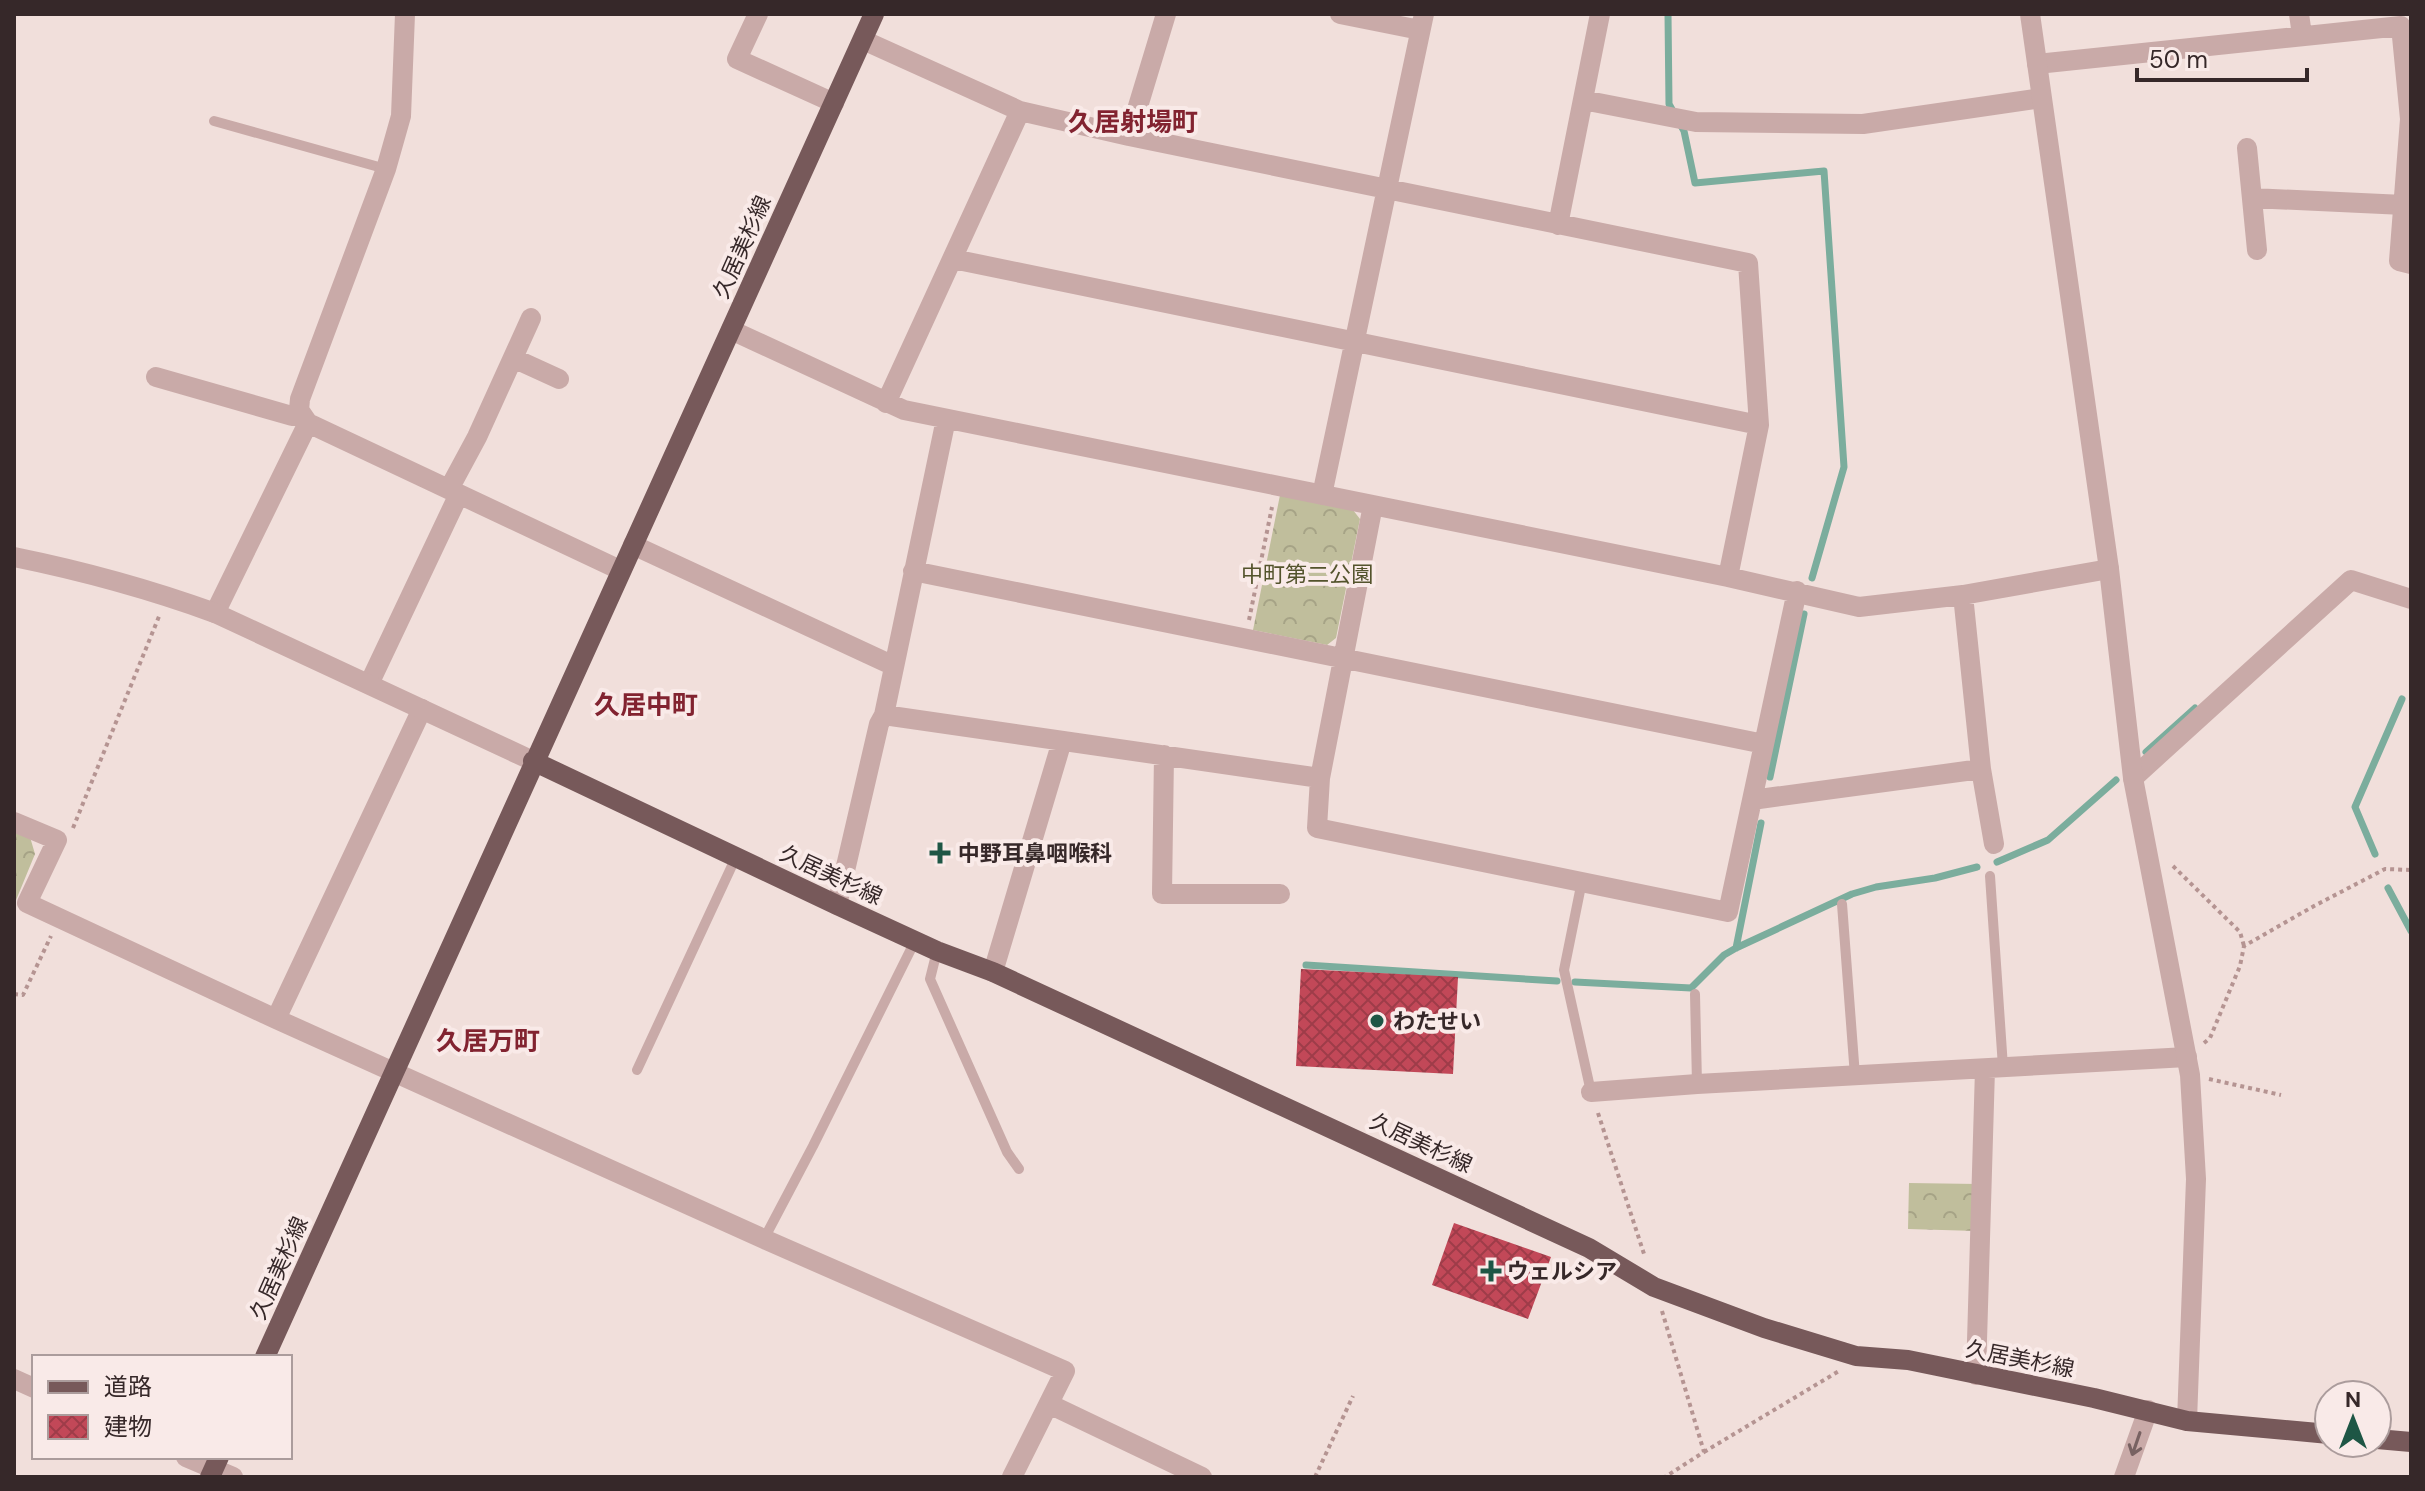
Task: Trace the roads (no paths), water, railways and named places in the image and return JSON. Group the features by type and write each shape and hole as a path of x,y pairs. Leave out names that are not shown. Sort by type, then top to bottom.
{"main road":[{"name":"久居美杉線","path":"266,1355 874,14"},
{"name":"久居美杉線","path":"533,761 915,941 993,972 1589,1248 1654,1287 1751,1324 1856,1356 1908,1360 2094,1398 2187,1421 2313,1433"}],"street":[{"path":"305,419 299,410 300,399 386,169 401,116 405,14"},
{"path":"758,14 737,59 834,103"},
{"path":"1129,136 1166,14"},
{"path":"1322,495 1422,22 1340,14"},
{"path":"1558,225 1600,14"},
{"path":"2030,14 2109,569 2133,778 2189,1066 2196,1179 2187,1421"},
{"path":"2299,14 2302,35"},
{"path":"2037,64 2406,26 2410,119 2399,261 2411,264"},
{"path":"863,40 1020,111 1748,263 1759,425 1728,577"},
{"path":"1583,100 1696,122 1863,124 2041,98"},
{"path":"886,403 1020,111"},
{"path":"2247,148 2257,250"},
{"path":"2252,198 2404,205"},
{"path":"953,259 1759,425"},
{"path":"369,684 531,318"},
{"path":"731,330 904,410 1797,591 1859,607 1963,595 2109,569"},
{"path":"513,358 559,379"},
{"path":"156,377 305,419 620,570"},
{"path":"215,613 305,419"},
{"path":"837,905 879,724 884,715 946,419"},
{"path":"1373,505 1320,778 1317,828 1728,912 1797,591"},
{"path":"633,545 894,666"},
{"path":"14,557 88,572 215,613 533,761"},
{"path":"913,571 1764,744"},
{"path":"2133,778 2351,580 2411,599"},
{"path":"1963,595 1981,769 1994,844"},
{"path":"276,1019 422,709"},
{"path":"884,715 1320,778"},
{"path":"993,972 1062,741"},
{"path":"1164,755 1162,894 1280,894"},
{"path":"1752,800 1981,769"},
{"path":"14,822 57,840 27,903 276,1019 1065,1371 1012,1477"},
{"path":"1591,1092 1994,1068 2189,1066"},
{"path":"1976,1375 1994,1068"},
{"path":"1049,1404 1202,1477"},
{"path":"2124,1477 2148,1410"},
{"path":"191,1459 219,1470"}],"lane":[{"path":"214,121 386,169"},
{"path":"637,1070 736,857"},
{"path":"1990,876 1994,1068"},
{"path":"1582,881 1564,970 1591,1092"},
{"path":"1842,904 1855,1076"},
{"path":"764,1239 915,941"},
{"path":"937,951 930,979 1001,1139 1019,1169"},
{"path":"1695,994 1697,1084"}],"waterway":[{"path":"1668,14 1669,104 1684,131 1695,183 1824,171 1844,467 1812,578"},
{"path":"1770,777 1804,614"},
{"path":"2375,854 2355,807 2402,699"},
{"path":"2146,752 2195,708"},
{"path":"1997,862 2048,840 2116,780"},
{"path":"1736,948 1761,823"},
{"path":"1575,982 1691,988 1724,955 1852,894 1977,867"},
{"path":"2388,888 2411,931"},
{"path":"1306,965 1557,981"}],"place":[{"name":"中野耳鼻咽喉科","path":"940,853"},
{"name":"わたせい","path":"1377,1021"},
{"name":"ウェルシア","path":"1491,1271"}],"district":[{"name":"久居射場町","path":"1133,122"},
{"name":"久居中町","path":"646,705"},
{"name":"久居万町","path":"488,1041"}],"park label":[{"name":"中町第二公園","path":"1307,574"}]}
